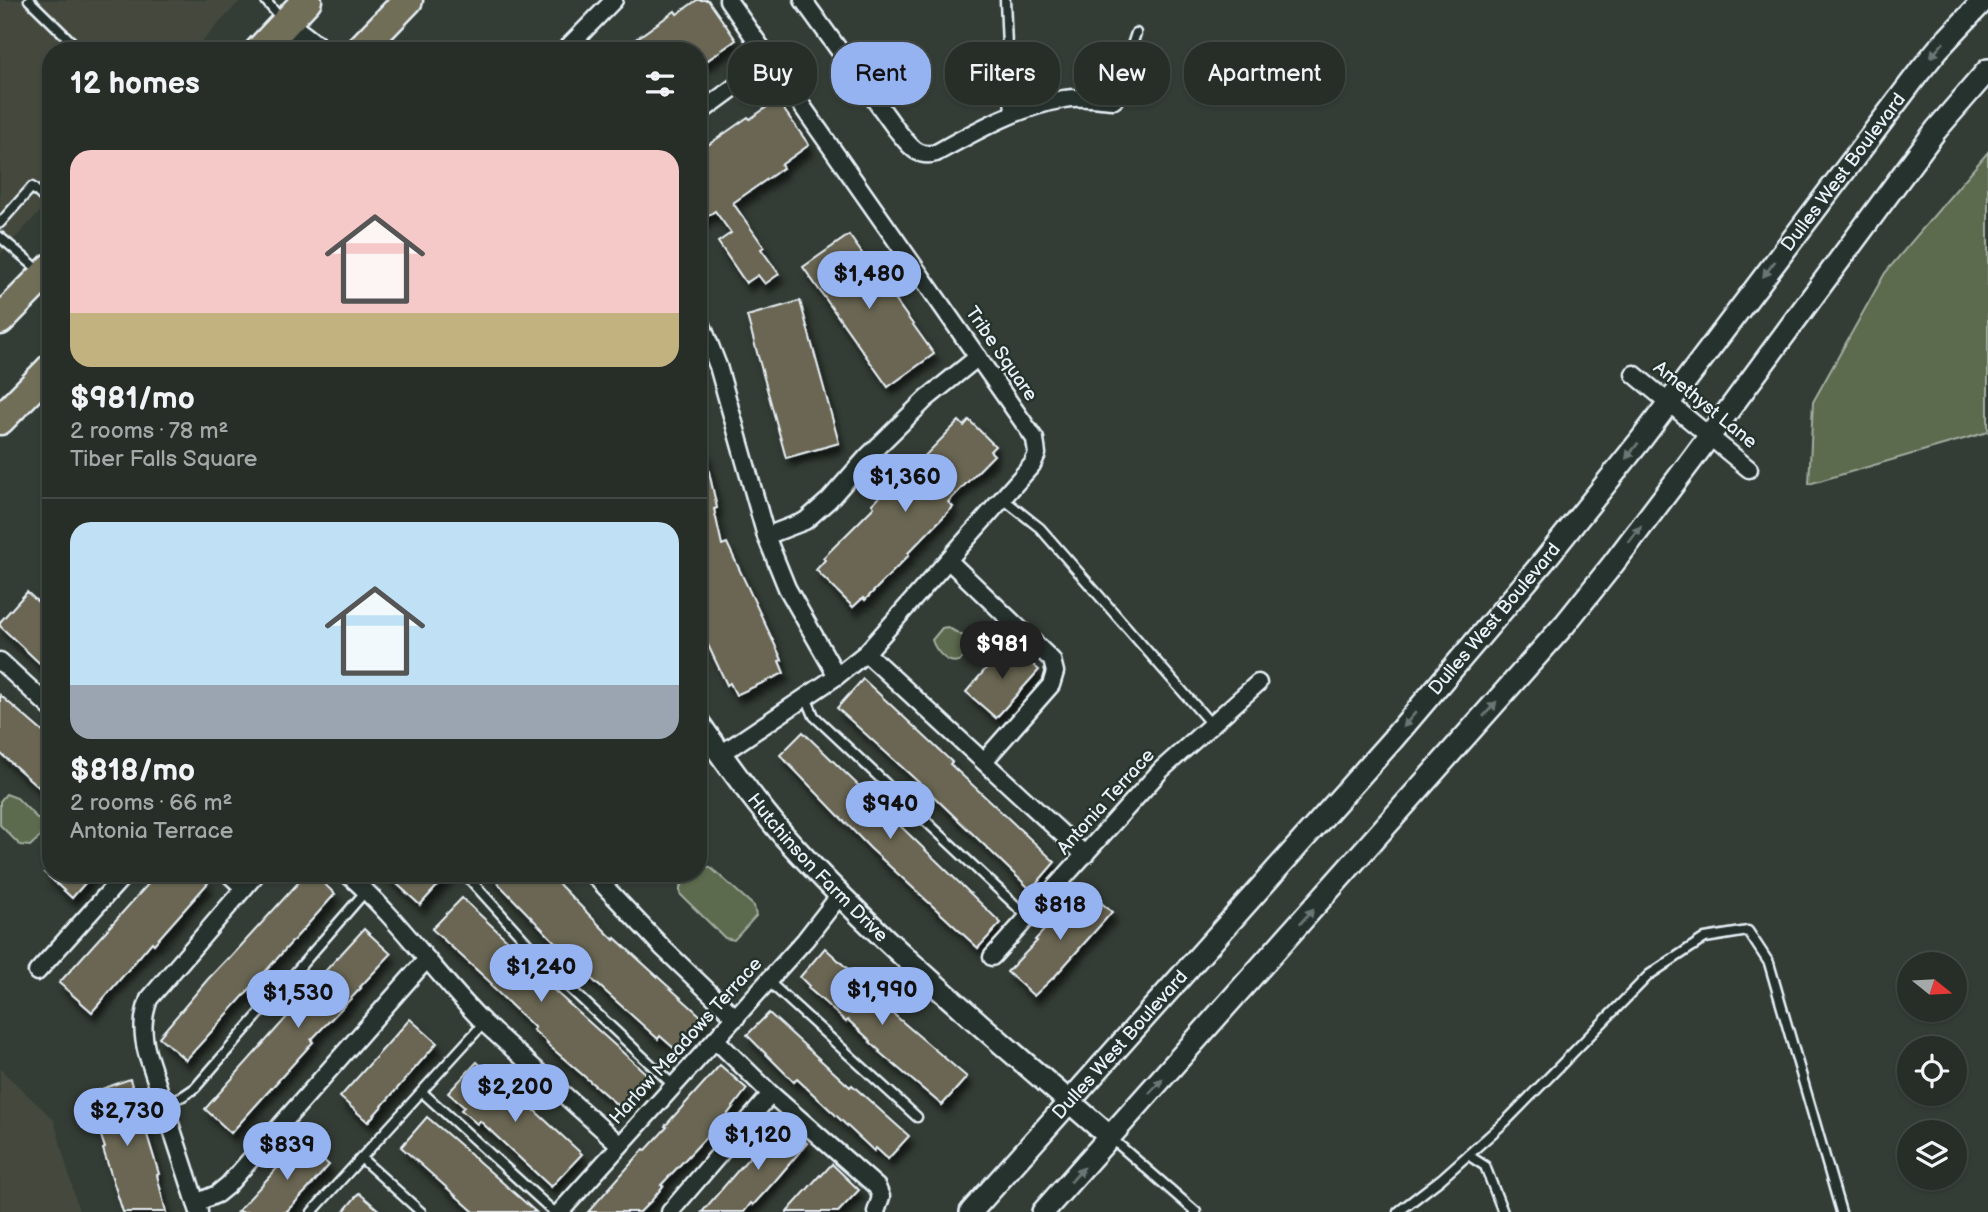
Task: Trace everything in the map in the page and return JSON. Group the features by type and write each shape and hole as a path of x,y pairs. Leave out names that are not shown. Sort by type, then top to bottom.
{"highway":[{"path":"267,42 307,0"},
{"path":"368,42 408,0"},
{"path":"0,320 42,277"},
{"path":"0,420 42,377"}],"street":[{"path":"573,42 614,0"},
{"name":"Tribe Square","path":"728,0 757,42"},
{"path":"803,0 897,129 919,154 928,156 936,153 1010,116 1074,99"},
{"name":"Dulles West Boulevard","path":"971,1212 1418,709 1544,561 1920,71 1984,0"},
{"path":"285,23 297,42"},
{"path":"285,23 310,42"},
{"path":"1043,1212 1565,624 1620,555 1936,130 1988,70"},
{"path":"707,107 728,92"},
{"name":"Tribe Square","path":"720,754 837,676 866,653 1032,465 1037,454 1035,439 801,105"},
{"path":"707,338 718,366 766,536 787,588 837,676"},
{"path":"766,536 805,521 829,500 867,457 926,399 978,357"},
{"name":"Amethyst Lane","path":"1634,374 1749,469"},
{"path":"948,561 1052,660 1055,672 1052,685 984,761"},
{"path":"866,653 1085,855"},
{"path":"0,661 42,700"},
{"name":"Antonia Terrace","path":"992,957 1161,770 1258,683"},
{"name":"Hutchinson Farm Drive","path":"707,735 784,835 840,895 992,1036 1110,1137"},
{"path":"37,972 118,882"},
{"path":"238,882 244,888"},
{"path":"249,882 156,990 145,1010 143,1036 197,1208 228,1185 427,959"},
{"path":"354,882 401,928 484,1023 620,1145"},
{"path":"601,882 663,948 736,1018"},
{"name":"Harlow Meadows Terrace","path":"560,1212 805,940 840,895"},
{"path":"716,1040 771,1094 877,1187 881,1197 876,1212"},
{"path":"670,1212 771,1094"}],"lane":[{"path":"29,0 72,42"},
{"path":"265,0 285,23"},
{"path":"1005,0 1010,116"},
{"path":"1133,42 1136,33"},
{"path":"0,223 32,187 42,196"},
{"path":"0,237 42,267"},
{"path":"1002,498 1040,528 1211,724"},
{"path":"806,697 814,716 1029,918"},
{"path":"472,882 557,976 674,1086"},
{"path":"165,1103 195,1088 365,892"},
{"path":"1398,1212 1506,1121 1649,975 1705,938 1748,931 1769,963 1841,1212"},
{"path":"768,981 917,1117"},
{"path":"312,1212 484,1023"},
{"path":"422,1092 554,1212"},
{"path":"1110,1137 1196,1212"},
{"path":"1468,1155 1485,1166 1503,1212"},
{"path":"361,1158 421,1212"}],"shaded area":[{"path":"0,0 241,0 201,42 42,42 42,210 0,254"},
{"path":"0,1069 54,1120 79,1212 0,1212"}],"green space":[{"path":"1988,152 1988,432 1809,484 1813,402 1885,273"},
{"path":"947,627 967,638 972,649 964,658 954,662 938,652 932,640 942,628"},
{"path":"6,794 17,798 41,822 41,836 30,846 20,845 0,825 0,801"},
{"path":"707,867 710,867 754,906 756,916 734,940 725,938 680,894 680,887 685,882 707,882"}],"building":[{"path":"697,0 708,0 736,40 728,42 728,46 707,61 707,42 632,42 675,11 677,14"},
{"path":"770,105 781,105 809,145 781,165 783,168 733,203 779,274 765,284 758,275 746,283 718,242 731,233 715,211 707,217 707,146 748,117 750,119"},
{"path":"849,235 934,354 888,387 803,267"},
{"path":"800,301 839,443 786,458 747,316"},
{"path":"969,420 995,446 990,451 994,455 948,502 953,507 909,555 865,600 863,598 853,607 816,570 825,560 823,558 911,465 913,468 959,421 964,426"},
{"path":"707,463 722,545 727,543 782,660 779,661 784,673 736,695 730,683 727,685 707,643"},
{"path":"27,592 42,606 42,666 0,626 0,622"},
{"path":"1008,643 1039,670 996,718 966,692"},
{"path":"863,679 1055,862 1031,890 837,708"},
{"path":"0,695 42,731 42,790 0,753"},
{"path":"803,732 1001,923 978,948 870,848 780,755"},
{"path":"55,882 86,882 72,898"},
{"path":"150,882 208,883 154,944 152,942 92,1012 59,983"},
{"path":"299,882 322,882 335,894 186,1060 159,1037 208,979"},
{"path":"395,882 441,882 420,905"},
{"path":"497,882 557,882 614,940 615,938 703,1018 675,1049 660,1036 658,1039 584,972"},
{"path":"1084,888 1112,912 1034,996 1007,972 1056,917 1063,910 1065,912"},
{"path":"462,898 521,953 549,982 547,984 650,1077 622,1109 547,1044 492,984 432,929"},
{"path":"364,929 391,954 311,1040 313,1042 231,1133 205,1109 295,1008 293,1006"},
{"path":"825,948 886,1004 884,1006 967,1077 942,1105 879,1052 848,1020 846,1022 808,988 800,977"},
{"path":"769,1013 850,1087 852,1085 909,1136 888,1159 876,1148 874,1151 797,1079 794,1082 747,1035"},
{"path":"410,1019 437,1043 368,1122 340,1097"},
{"path":"477,1062 507,1089 509,1087 582,1154 551,1187 480,1121 477,1124 461,1110 464,1107 448,1093"},
{"path":"720,1065 747,1089 726,1116 661,1185 663,1186 652,1200 640,1212 588,1212 667,1127 665,1126"},
{"path":"130,1079 159,1174 157,1175 166,1212 123,1212 87,1094"},
{"path":"427,1117 536,1212 474,1212 401,1147"},
{"path":"783,1123 807,1143 775,1181 744,1212 702,1212 771,1132 773,1135"},
{"path":"302,1141 329,1165 308,1189 286,1212 237,1212"},
{"path":"832,1164 859,1190 838,1212 787,1212 820,1175"},
{"path":"359,1193 381,1212 343,1212"}]}
